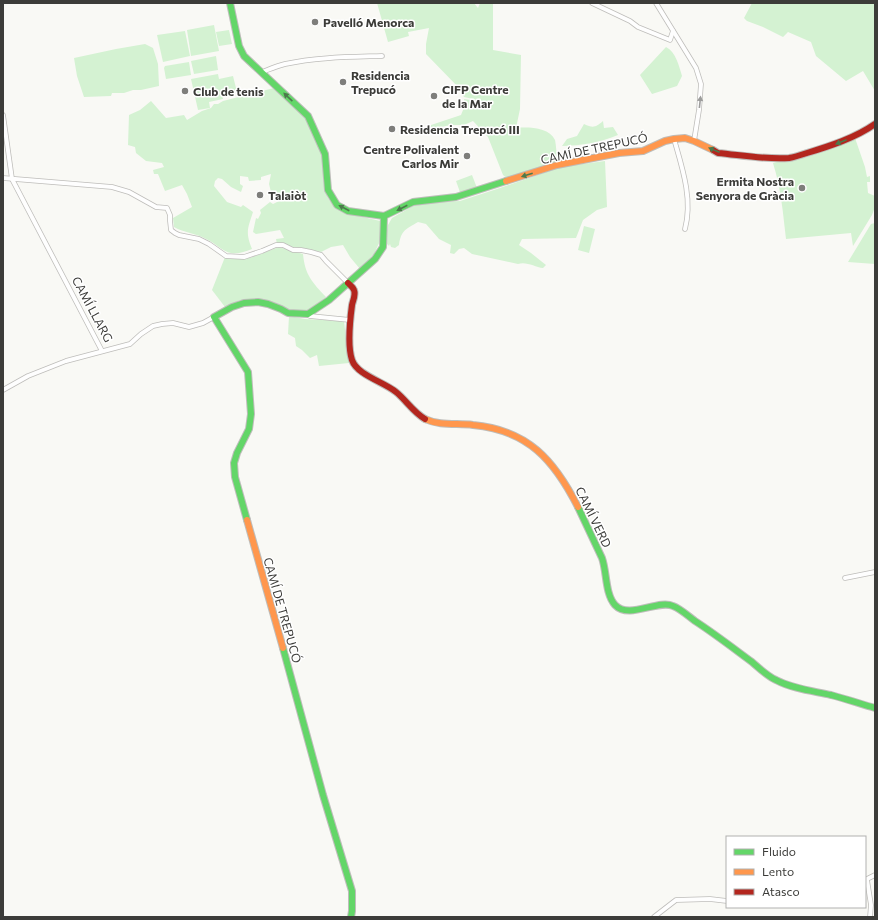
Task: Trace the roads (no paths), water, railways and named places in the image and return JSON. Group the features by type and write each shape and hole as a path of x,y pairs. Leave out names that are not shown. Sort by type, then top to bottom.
{"street":[{"path":"230,3 239,46 244,56 308,116 325,154 328,190 337,205 348,211 384,216 382,247 375,259 329,300 308,314"},
{"path":"592,3 670,40 673,31"},
{"path":"656,3 696,68 701,84 694,141"},
{"path":"262,72 284,64 308,60 382,56"},
{"name":"CAMÍ LLARG","path":"3,115 12,179 102,351 130,344 153,326 172,323 189,327 203,323 244,303 258,302 268,304 281,309 288,314 308,314"},
{"name":"CAMÍ DE TREPUCÓ","path":"384,216 413,202 456,197 557,165 619,153 643,151 665,141 674,139 684,138 718,152 756,157 790,158 842,141 868,129 875,124"},
{"path":"674,139 685,180 688,202 688,221 686,229"},
{"path":"3,178 112,187 129,192 156,207 167,208 170,215 172,230 175,233 199,239 226,256 244,257 262,252 276,245 283,245 293,250 301,250 321,255 326,262 348,283"},
{"name":"CAMÍ VERD","path":"348,283 354,289 350,320 350,352 353,364 392,389 415,412 428,420 442,424 487,426 502,429 519,436 537,450 556,471 566,485 592,536 602,558 609,594 614,605 620,609 638,610 662,604 672,605 732,647 775,680 791,686 839,697 875,708"},
{"path":"308,314 310,316 350,320"},
{"name":"CAMÍ DE TREPUCÓ","path":"214,317 248,372 251,414 249,429 237,453 234,463 235,477 323,795 352,891 351,917"},
{"path":"3,390 28,376 102,351"},
{"path":"845,578 875,572"},
{"path":"870,917 871,905 866,880 875,875"},
{"path":"654,917 676,900 726,901"}],"place":[{"name":"Pavelló Menorca","path":"315,22"},
{"name":"Residencia Trepucó","path":"343,82"},
{"name":"Club de tenis","path":"185,91"},
{"name":"CIFP Centre de la Mar","path":"434,96"},
{"name":"Residencia Trepucó III","path":"392,129"},
{"name":"Centre Polivalent Carlos Mir","path":"467,156"},
{"name":"Ermita Nostra Senyora de Gràcia","path":"802,188"},
{"name":"Talaiòt","path":"260,195"}]}
